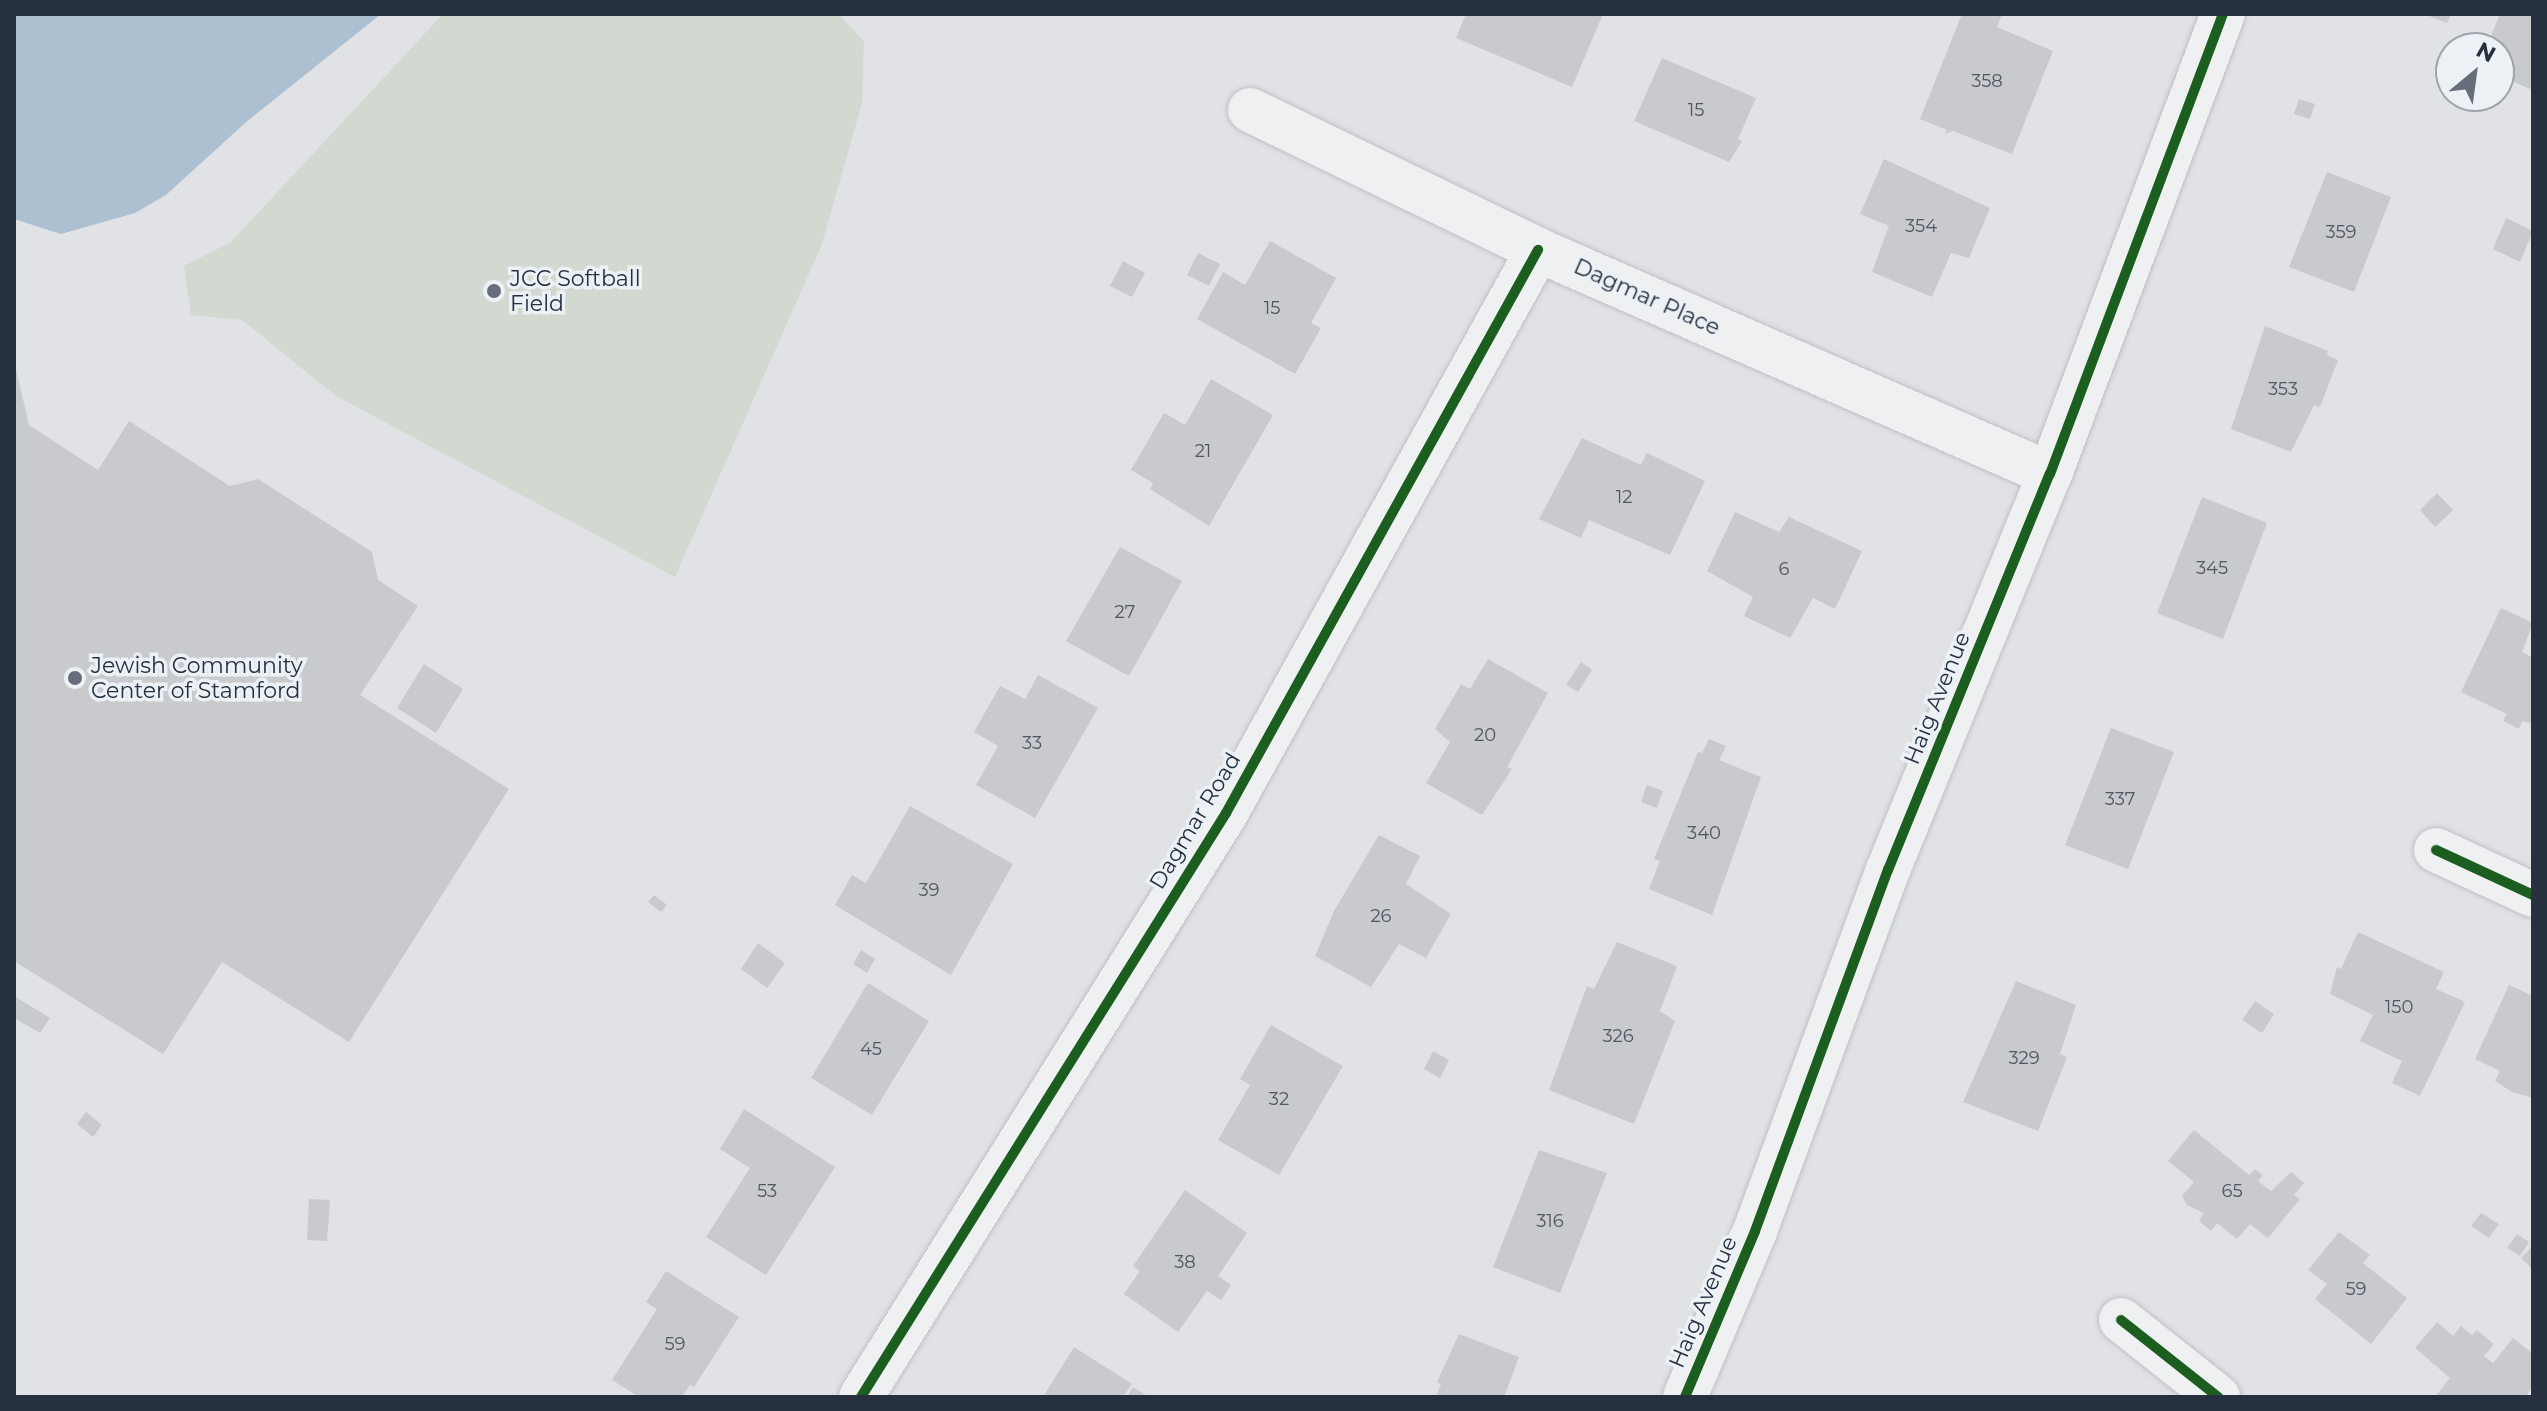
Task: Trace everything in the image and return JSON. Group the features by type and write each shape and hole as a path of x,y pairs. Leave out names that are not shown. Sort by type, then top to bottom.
{"street":[{"name":"Haig Avenue","path":"1685,1397 1755,1231 1888,870 2050,474 2223,14"},
{"name":"Dagmar Place","path":"1250,110 1538,250 2050,474"},
{"name":"Dagmar Road","path":"861,1397 1226,813 1538,250"},
{"path":"2436,850 2533,895"},
{"path":"2121,1320 2218,1397"}],"shaded area":[{"name":"JCC Softball Field","path":"443,14 839,14 864,42 862,103 822,244 675,577 336,396 242,320 191,315 184,266 231,242"}],"water":[{"path":"14,14 381,14 245,123 166,195 135,213 61,234 14,219"}],"building":[{"path":"1466,14 1603,14 1572,87 1456,38"},
{"path":"1962,14 2002,14 1997,27 2053,51 2012,154 1953,131 1945,134 1947,130 1920,119"},
{"path":"2424,14 2451,14 2447,23"},
{"path":"2500,14 2533,14 2533,90 2515,83 2515,32 2493,32"},
{"path":"1662,58 1756,98 1738,139 1742,141 1729,162 1634,121"},
{"path":"2299,99 2315,104 2310,119 2294,114"},
{"path":"1884,159 1990,208 1969,258 1951,253 1932,297 1872,272 1889,226 1860,214"},
{"path":"2327,172 2391,197 2354,292 2289,267"},
{"path":"2506,218 2533,231 2520,262 2493,249"},
{"path":"1270,241 1336,278 1311,323 1321,328 1295,374 1197,319 1223,272 1245,285"},
{"path":"1198,253 1220,264 1209,286 1187,275"},
{"path":"1123,261 1145,273 1132,297 1110,286"},
{"path":"2265,326 2328,351 2327,355 2338,360 2320,407 2314,405 2291,452 2231,429"},
{"path":"14,361 29,425 98,470 129,421 230,486 258,479 372,552 378,580 418,606 360,695 509,789 349,1042 222,962 163,1054 14,961"},
{"path":"1211,379 1273,415 1209,526 1150,489 1153,483 1131,470 1164,413 1185,425"},
{"path":"1582,438 1641,465 1647,453 1705,481 1670,555 1589,520 1581,538 1539,519"},
{"path":"2437,493 2453,510 2435,527 2420,510"},
{"path":"2202,497 2267,523 2223,639 2157,613"},
{"path":"1735,512 1779,532 1789,517 1862,551 1835,609 1813,598 1790,638 1744,616 1753,597 1707,571"},
{"path":"1120,547 1182,581 1129,676 1066,641"},
{"path":"2501,608 2533,623 2522,652 2533,658 2533,724 2522,721 2519,729 2503,721 2507,714 2461,692"},
{"path":"1488,659 1548,693 1507,767 1512,769 1482,815 1426,783 1450,742 1435,729 1461,684 1470,689"},
{"path":"1581,662 1592,670 1578,692 1566,685"},
{"path":"424,664 463,689 436,733 397,708"},
{"path":"1038,675 1098,708 1035,818 976,785 998,746 974,732 1000,686 1025,699"},
{"path":"2111,728 2174,752 2128,869 2065,845"},
{"path":"1709,739 1726,746 1719,760 1761,777 1712,915 1649,889 1660,861 1654,859 1698,752 1702,753"},
{"path":"1647,785 1663,791 1657,808 1641,802"},
{"path":"910,806 1013,864 951,975 835,905 852,875 866,883"},
{"path":"1379,835 1420,856 1406,884 1451,914 1426,958 1399,944 1371,987 1315,956 1334,911"},
{"path":"654,895 667,905 661,912 648,902"},
{"path":"2358,932 2444,972 2436,989 2465,1002 2420,1096 2392,1083 2402,1061 2360,1041 2373,1015 2330,994 2337,967 2341,969"},
{"path":"1617,942 1677,966 1660,1011 1675,1021 1634,1124 1549,1090 1587,986 1594,989"},
{"path":"758,943 785,963 767,988 741,969"},
{"path":"861,950 875,959 867,973 853,964"},
{"path":"2016,981 2076,1005 2060,1054 2067,1057 2038,1131 1963,1102"},
{"path":"868,983 929,1021 872,1115 811,1078"},
{"path":"2509,985 2533,996 2533,1098 2512,1092 2495,1081 2500,1071 2475,1059"},
{"path":"14,996 50,1018 40,1033 14,1018"},
{"path":"2255,1001 2274,1014 2262,1033 2242,1020"},
{"path":"1271,1025 1343,1066 1279,1175 1218,1140 1250,1085 1240,1079"},
{"path":"1433,1051 1449,1060 1440,1078 1424,1069"},
{"path":"744,1109 835,1167 766,1275 706,1237 750,1168 720,1149"},
{"path":"86,1112 102,1125 93,1137 77,1124"},
{"path":"2194,1130 2249,1175 2255,1169 2263,1175 2258,1181 2271,1191 2291,1172 2304,1183 2294,1195 2300,1199 2268,1238 2250,1224 2237,1239 2217,1223 2211,1231 2199,1221 2204,1213 2187,1205 2182,1196 2194,1182 2168,1161"},
{"path":"1539,1150 1607,1173 1560,1293 1493,1267"},
{"path":"1185,1190 1247,1233 1218,1276 1231,1285 1221,1300 1207,1291 1178,1332 1124,1294 1140,1271 1133,1266"},
{"path":"309,1199 330,1200 327,1241 307,1240"},
{"path":"2481,1213 2499,1224 2489,1238 2471,1226"},
{"path":"2339,1232 2370,1255 2363,1263 2407,1298 2371,1344 2315,1299 2327,1284 2308,1270"},
{"path":"2517,1234 2529,1242 2520,1256 2507,1248"},
{"path":"2533,1245 2533,1270 2521,1258"},
{"path":"666,1271 739,1317 694,1387 690,1385 682,1397 639,1397 612,1380 657,1309 646,1302"},
{"path":"2437,1322 2453,1336 2461,1326 2472,1335 2477,1330 2494,1344 2484,1356 2493,1363 2513,1338 2533,1354 2533,1387 2525,1397 2435,1397 2450,1378 2415,1348"},
{"path":"1459,1334 1519,1357 1504,1397 1436,1397 1441,1384 1437,1382"},
{"path":"1074,1347 1132,1384 1123,1397 1043,1397"},
{"path":"1133,1387 1149,1397 1127,1397"}],"cycle path":[{"path":"1685,1397 1755,1231 1888,870 2050,474 2223,14"},
{"path":"861,1397 1226,813 1538,250"},
{"path":"2436,850 2533,895"},
{"path":"2121,1320 2218,1397"}],"place":[{"name":"JCC Softball Field","path":"494,291"},
{"name":"Jewish Community Center of Stamford","path":"75,678"}]}
